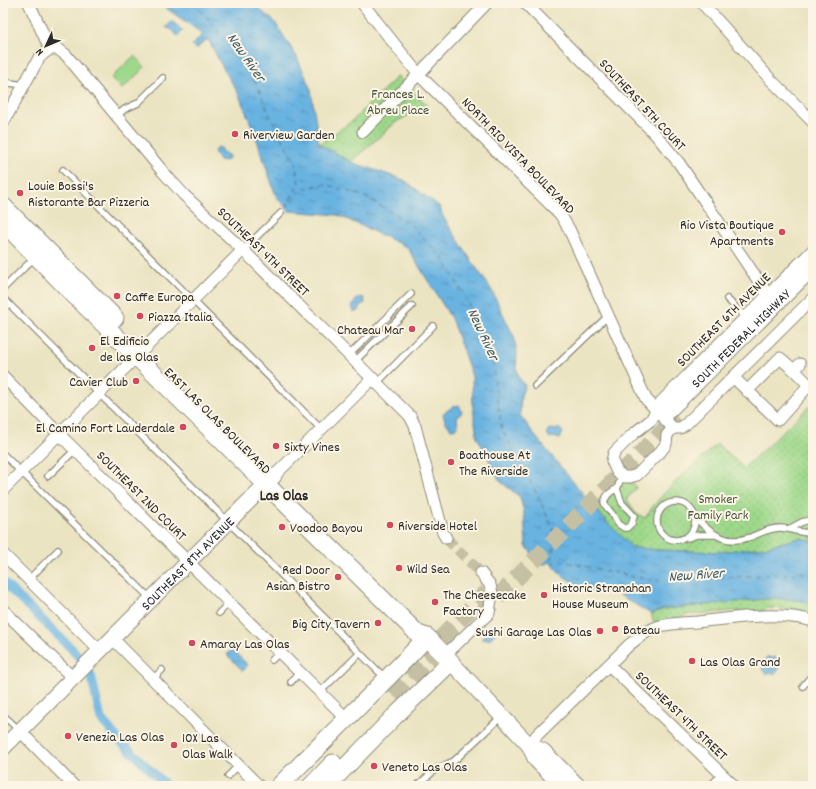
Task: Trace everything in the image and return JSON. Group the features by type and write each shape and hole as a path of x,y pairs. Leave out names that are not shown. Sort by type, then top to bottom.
{"main road":[{"name":"EAST LAS OLAS BOULEVARD","path":"3,206 141,352 270,480 425,628 427,637 529,745 536,760 570,785"},
{"name":"EAST LAS OLAS BOULEVARD","path":"3,222 36,256 141,352"},
{"name":"SOUTH FEDERAL HIGHWAY","path":"669,417 813,266"},
{"name":"SOUTH FEDERAL HIGHWAY","path":"669,417 813,282"},
{"name":"SOUTHEAST 8TH AVENUE","path":"3,748 270,480"},
{"path":"311,786 391,690 427,637"},
{"path":"327,786 362,755 448,659"},
{"path":"280,786 346,718 391,690"},
{"path":"295,786 391,690"}],"street":[{"path":"3,123 43,54 50,49 29,3"},
{"name":"NORTH RIO VISTA BOULEVARD","path":"362,3 419,74 560,214 569,229 646,399 669,417"},
{"path":"363,132 487,3"},
{"name":"SOUTHEAST 5TH COURT","path":"525,3 656,134 679,163 768,295"},
{"path":"702,3 771,80 813,122"},
{"name":"SOUTHEAST 4TH STREET","path":"50,49 58,49 66,55 184,195 243,250 375,380 414,421 443,533 446,538"},
{"path":"3,490 243,250"},
{"name":"SOUTHEAST 6TH AVENUE","path":"669,417 661,402 813,250"},
{"path":"669,417 680,428 686,424 813,298"},
{"path":"733,377 747,391 778,420 810,386 797,367 780,358 747,391"},
{"name":"SOUTHEAST 2ND COURT","path":"3,376 75,450 346,718"},
{"name":"SOUTHEAST 8TH AVENUE","path":"270,480 321,429 375,380"},
{"path":"669,417 666,444 661,451 637,475 624,477 616,472 612,461 614,453 633,434 651,420 669,417"},
{"path":"3,554 96,655"},
{"path":"448,659 489,613 492,593 490,585 481,573"},
{"path":"3,610 75,675"},
{"path":"529,745 537,735 629,645 656,627 708,620 768,616 789,616 813,621"},
{"path":"113,639 259,786"},
{"name":"SOUTHEAST 4TH STREET","path":"609,665 734,786"},
{"path":"20,731 74,786"}],"lane":[{"path":"116,116 125,109 138,103 163,78"},
{"path":"3,82 24,85"},
{"path":"63,170 321,429"},
{"path":"243,250 281,212"},
{"path":"3,289 36,256"},
{"path":"352,358 410,294"},
{"path":"3,298 360,653 391,690"},
{"path":"728,299 746,317"},
{"path":"352,358 412,306"},
{"path":"535,386 609,316"},
{"path":"375,380 433,326"},
{"path":"48,476 75,450"},
{"path":"3,454 152,600"},
{"path":"617,490 612,490 608,495 604,502 605,506 613,515 618,524 624,528 627,528 634,516 622,503 617,490 622,475"},
{"path":"716,535 697,535 684,540 668,540 663,536 656,525 658,513 662,507 673,502 686,504 705,528 716,535 719,537 731,541 740,540 768,529 779,528 809,533 813,532"},
{"path":"684,540 691,533 694,527 695,517"},
{"path":"789,529 802,522 813,519"},
{"path":"28,580 58,550"},
{"path":"219,613 230,602"},
{"path":"272,660 280,652"},
{"path":"320,692 360,653"},
{"path":"153,679 162,670"},
{"path":"291,682 300,672"},
{"path":"803,686 813,674"},
{"path":"3,715 20,731"},
{"path":"417,786 436,769 454,761 502,716"},
{"path":"228,776 239,765"},
{"path":"710,786 722,774"}],"green space":[{"path":"134,56 145,67 122,89 111,78"},
{"name":"Frances L. Abreu Place","path":"398,76 427,105 396,122 351,162 319,144 351,122"},
{"name":"Smoker Family Park","path":"813,403 813,541 800,538 765,547 719,552 657,550 632,547 593,506 619,480 633,483 636,488 627,499 635,513 645,518 669,488 717,444 744,468"},
{"path":"776,598 813,602 813,616 807,615 797,609 767,608 763,612 740,613 735,611 685,615 679,619 654,622 651,614 664,609"}],"water":[{"name":"New River","path":"159,3 251,3 274,21 297,57 311,90 319,144 351,162 404,180 440,207 442,215 491,289 514,337 517,353 516,366 519,378 525,386 521,395 520,415 536,437 593,506 632,547 657,550 719,552 765,547 800,538 813,541 813,602 776,598 664,609 651,614 613,591 593,591 581,587 563,576 550,562 541,565 526,546 524,512 520,497 500,481 477,437 473,408 472,376 451,318 407,247 338,215 289,211 276,196 255,134 238,93 208,39 196,49 192,45 203,34"},
{"path":"172,21 183,31 178,36 166,27"},
{"path":"217,147 221,148 223,152 229,156 229,158 225,161 219,160 214,151"},
{"path":"360,297 364,298 365,303 361,305 359,311 354,312 352,306"},
{"path":"459,405 462,412 457,418 458,427 451,429 445,421 443,414 452,407"},
{"path":"559,428 563,432 560,439 554,437 550,438 547,434 548,430 556,430"},
{"path":"496,625 500,629 490,639 481,639"},
{"path":"232,649 248,665 243,671 227,655"},
{"path":"774,656 780,662 778,664 779,669 775,674 770,672 766,674 762,668 764,666 762,662 767,657 772,659"}],"waterway":[{"path":"3,582 74,651 91,675 101,719 119,740 167,786"}],"ferry route":[{"path":"193,3 207,17 255,81 271,118 295,162 299,184 287,205"},
{"path":"286,208 301,189 326,184 368,198 412,226 444,260 464,295 492,355 502,429 540,500 555,534 554,551 550,563 561,561 654,581 804,573 813,575"}],"tunnel":[{"path":"480,615 677,417"},
{"path":"446,538 481,573"},
{"path":"388,691 487,592"},
{"path":"397,699 453,643"}],"place":[{"name":"Riverview Garden","path":"235,134"},
{"name":"Louie Bossi's Ristorante Bar Pizzeria","path":"20,193"},
{"name":"Rio Vista Boutique Apartments","path":"782,232"},
{"name":"Caffe Europa","path":"117,296"},
{"name":"Piazza Italia","path":"140,316"},
{"name":"Chateau Mar","path":"412,329"},
{"name":"El Edificio de las Olas","path":"92,348"},
{"name":"Cavier Club","path":"136,381"},
{"name":"El Camino Fort Lauderdale","path":"183,427"},
{"name":"Sixty Vines","path":"276,446"},
{"name":"Boathouse At The Riverside","path":"451,462"},
{"name":"Riverside Hotel","path":"390,525"},
{"name":"Voodoo Bayou","path":"282,527"},
{"name":"Wild Sea","path":"399,568"},
{"name":"Red Door Asian Bistro","path":"338,577"},
{"name":"Historic Stranahan House Museum","path":"544,595"},
{"name":"The Cheesecake Factory","path":"435,602"},
{"name":"Big City Tavern","path":"378,623"},
{"name":"Bateau","path":"615,629"},
{"name":"Sushi Garage Las Olas","path":"600,631"},
{"name":"Amaray Las Olas","path":"192,643"},
{"name":"Las Olas Grand","path":"692,661"},
{"name":"Venezia Las Olas","path":"68,736"},
{"name":"10X Las Olas Walk","path":"174,745"},
{"name":"Veneto Las Olas","path":"374,766"}],"district":[{"name":"Las Olas","path":"284,495"}]}
